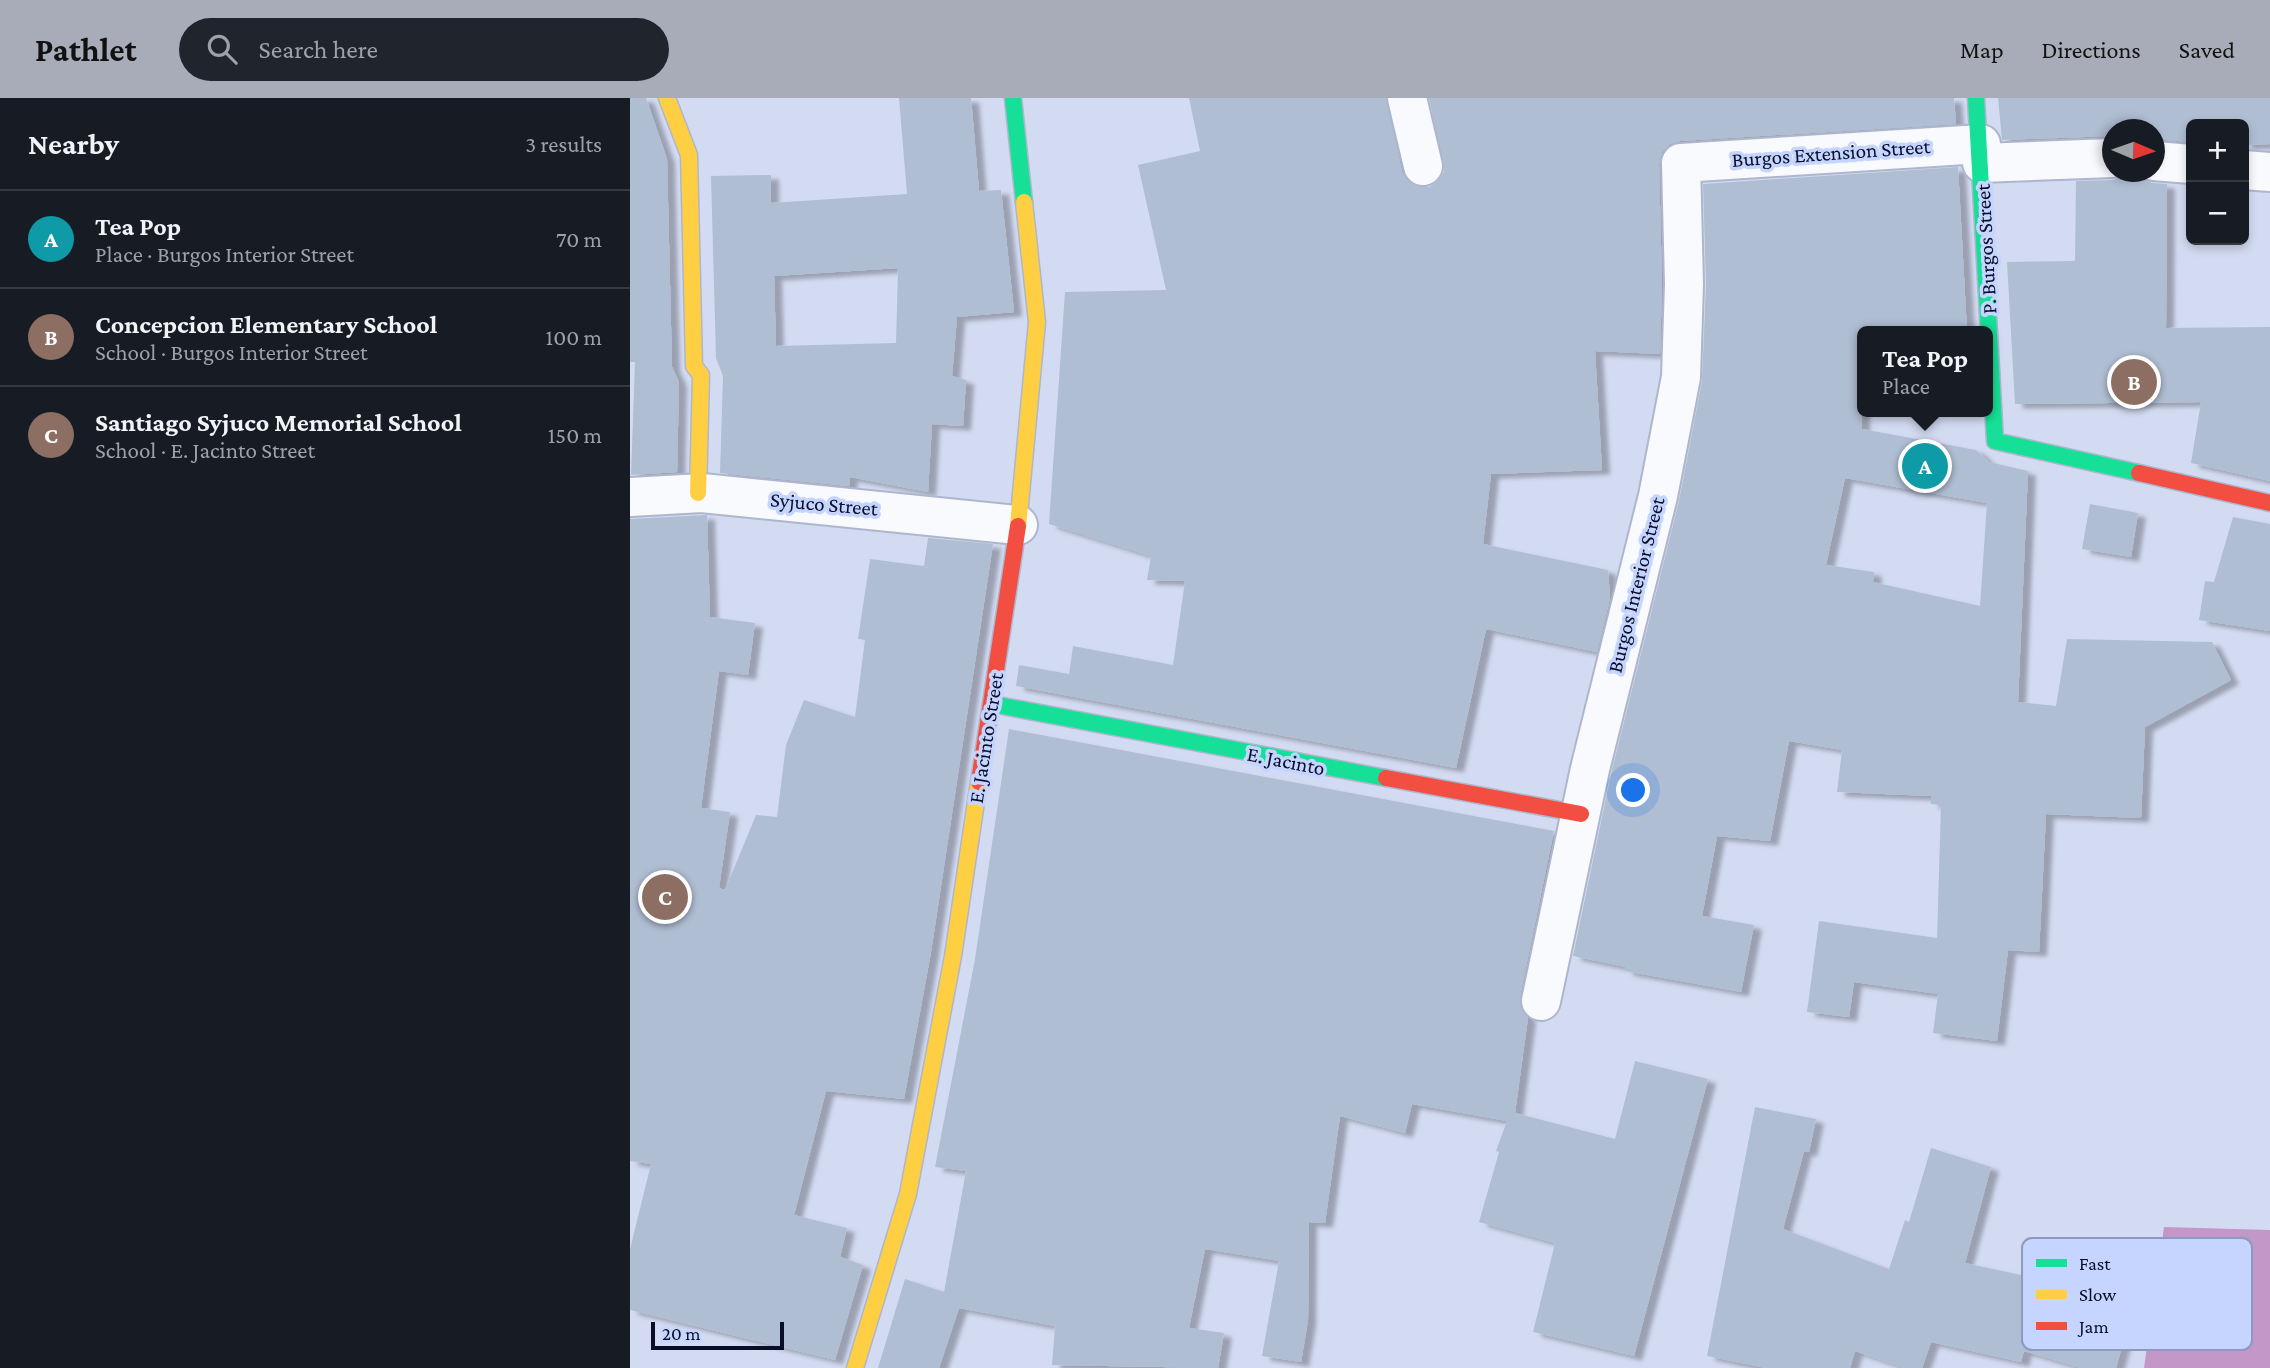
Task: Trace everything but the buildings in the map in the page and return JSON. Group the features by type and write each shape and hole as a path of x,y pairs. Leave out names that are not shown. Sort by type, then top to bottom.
{"street":[{"path":"667,98 689,155 694,366 701,375 698,493"},
{"name":"E. Jacinto Street","path":"855,1368 908,1194 953,956 1018,525 1037,322 1013,98"},
{"path":"1407,98 1423,166"},
{"name":"P. Burgos Street","path":"1976,98 1989,326"},
{"name":"Burgos Extension Street","path":"1681,163 1981,153 2102,158"},
{"path":"2165,162 2186,164"},
{"name":"Burgos Interior Street","path":"1541,1001 1581,814 1658,496 1681,377 1684,284 1681,163"},
{"path":"2249,170 2270,172"},
{"name":"P. Burgos Street","path":"1993,417 1994,441 2270,503"},
{"name":"Syjuco Street","path":"630,497 698,493 883,509 1018,525"},
{"name":"E. Jacinto","path":"992,704 1581,814"}],"shaded area":[{"path":"2164,1227 2270,1230 2270,1368 2144,1368 2147,1350 2252,1350 2252,1238 2162,1238"}],"traffic: fast":[{"path":"1013,98 1024,202"},
{"path":"1976,98 1989,326"},
{"path":"1993,405 1995,441 2139,473"},
{"path":"992,704 1386,778"}],"traffic: slow":[{"path":"667,98 689,155 694,366 701,375 698,493"},
{"path":"1018,526 1037,322 1024,202"},
{"path":"855,1368 908,1194 953,956 979,782"}],"traffic: jam":[{"path":"2139,473 2270,503"},
{"path":"979,782 1018,526"},
{"path":"1386,778 1581,814"}],"place":[{"name":"Concepcion Elementary School","path":"2134,382"},
{"name":"Tea Pop","path":"1925,466"},
{"name":"Santiago Syjuco Memorial School","path":"665,897"}]}
